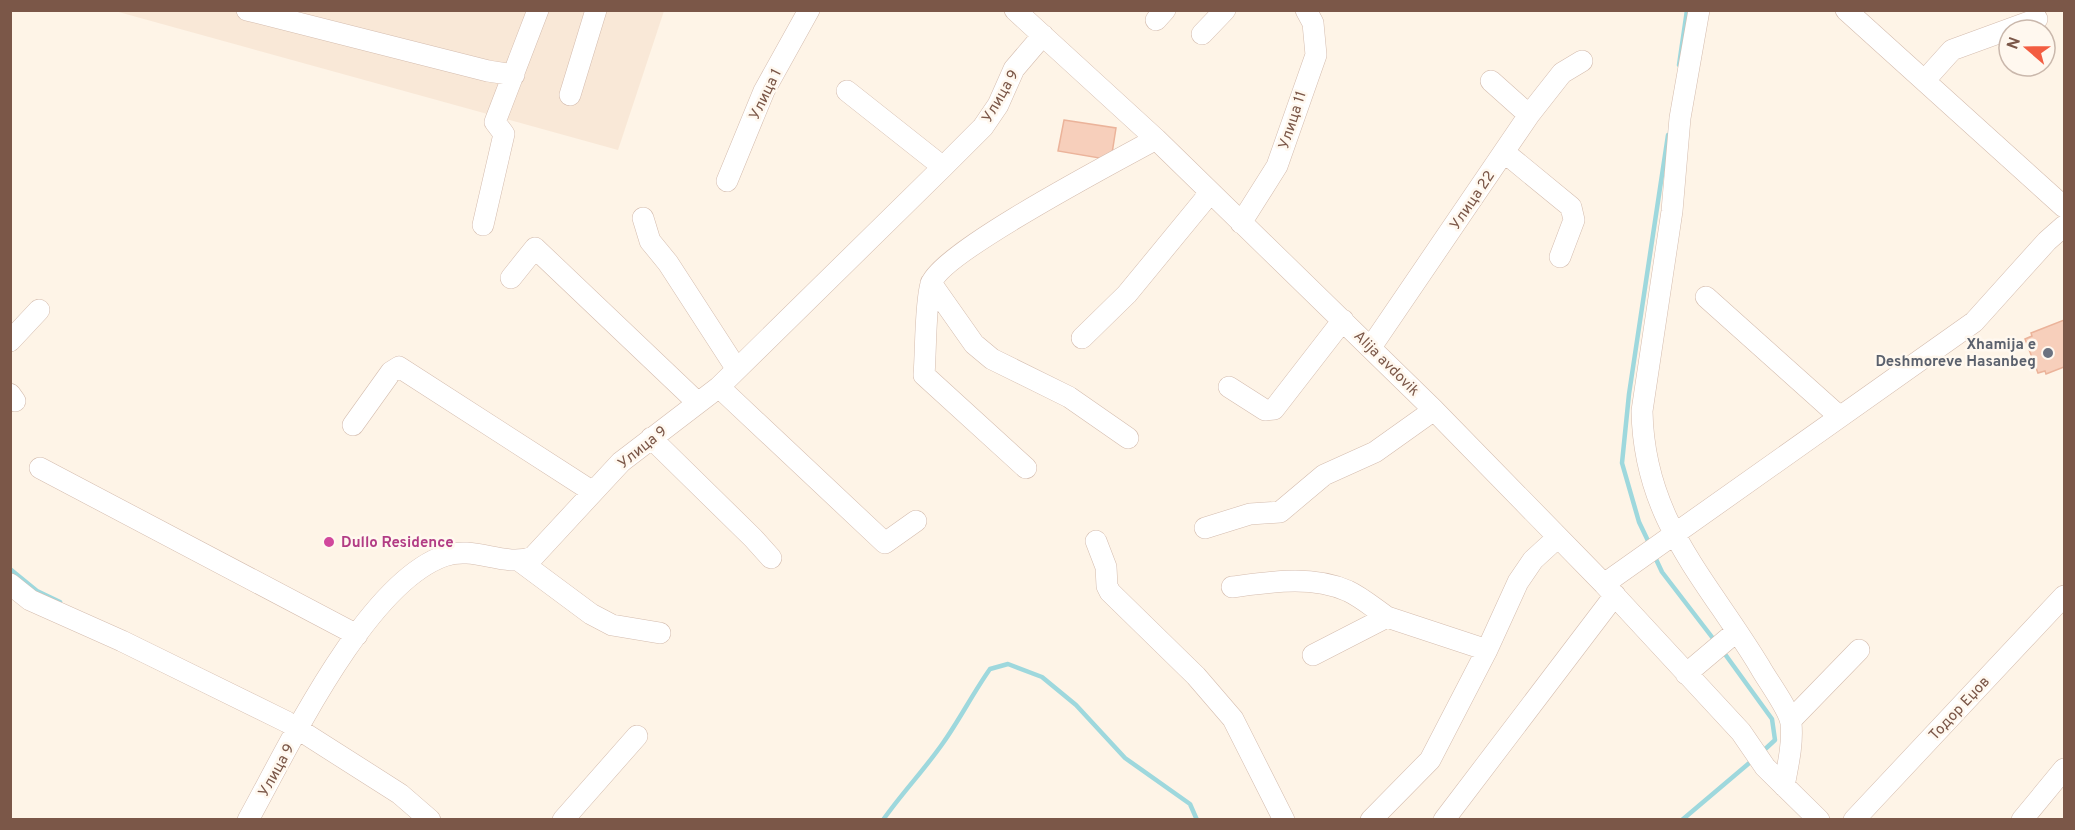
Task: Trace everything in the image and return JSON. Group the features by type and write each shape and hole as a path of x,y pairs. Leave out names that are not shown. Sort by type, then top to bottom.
{"street":[{"path":"247,10 488,71 514,75"},
{"path":"483,225 504,134 495,122 538,10"},
{"path":"570,95 596,10"},
{"name":"Улица 1","path":"727,181 764,92 809,10"},
{"name":"Alija avdovik","path":"1015,10 1156,139 1434,410 1557,538 1610,589 1741,732 1765,767 1784,786"},
{"path":"1202,34 1225,10"},
{"name":"Улица 11","path":"1241,223 1277,166 1316,55 1313,22 1306,10"},
{"path":"1699,10 1680,118 1672,211 1642,411 1643,441 1667,541 1791,720 1791,747 1784,786 1819,819"},
{"path":"1846,10 2064,207"},
{"path":"1925,80 1952,50 1997,34"},
{"name":"Улица 9","path":"248,819 320,686 357,634 399,588 444,556 478,553 521,562 533,557 621,462 719,387 983,126 998,105 1014,69 1042,35"},
{"name":"Улица 22","path":"1371,347 1529,115 1562,73 1582,61"},
{"path":"1491,81 1529,115"},
{"path":"847,91 943,167"},
{"path":"1026,468 924,375 931,283 942,268 1001,226 1156,139"},
{"path":"1504,152 1571,207 1574,220 1560,257"},
{"path":"1082,338 1126,294 1210,194"},
{"path":"643,218 650,241 668,263 736,369"},
{"path":"1444,819 1610,589 1635,563 1974,322 2064,226"},
{"path":"511,278 536,248 698,403"},
{"path":"931,283 974,344 992,359 1069,397 1128,438"},
{"path":"1706,297 1840,417"},
{"path":"10,341 39,310"},
{"path":"1228,387 1265,410 1274,409 1343,320"},
{"path":"353,425 392,372 399,367 593,492"},
{"path":"719,387 885,543 916,521"},
{"path":"1205,528 1250,514 1280,512 1324,475 1375,452 1434,410"},
{"path":"651,438 771,558"},
{"path":"40,468 357,634"},
{"path":"1371,819 1430,760 1525,570 1557,538"},
{"path":"1096,541 1106,567 1107,586 1110,592 1196,676 1233,719 1284,819"},
{"path":"521,562 591,614 612,625 660,633"},
{"path":"1232,587 1287,580 1327,584 1349,591 1387,617 1487,650"},
{"path":"10,584 30,600 122,641 298,730 400,795 430,819"},
{"name":"Тодор Еџов","path":"1854,819 2064,596"},
{"path":"1313,655 1387,617"},
{"path":"1686,674 1733,634"},
{"path":"1791,720 1858,650"},
{"path":"563,819 637,736"},
{"path":"2022,819 2064,769"}],"shaded area":[{"path":"115,11 664,11 618,150"}],"building":[{"path":"1064,120 1116,128 1111,160 1058,151"},
{"name":"Xhamija e Deshmoreve Hasanbeg","path":"2064,320 2064,367 2046,374 2045,371 2038,373 2025,339 2032,336 2031,333"}],"waterway":[{"path":"1679,65 1687,10"},
{"path":"1650,545 1639,522 1622,463 1629,394 1668,135"},
{"path":"1654,555 1662,572 1715,641"},
{"path":"10,569 37,591 60,602"},
{"path":"1722,650 1772,719 1775,740 1762,752"},
{"path":"883,820 943,743 990,669 1008,664 1042,677 1076,705 1125,758 1190,804 1197,820"},
{"path":"1682,820 1754,759"}],"place":[{"name":"Xhamija e Deshmoreve Hasanbeg","path":"2048,353"},
{"name":"Dullo Residence","path":"329,542"}]}
